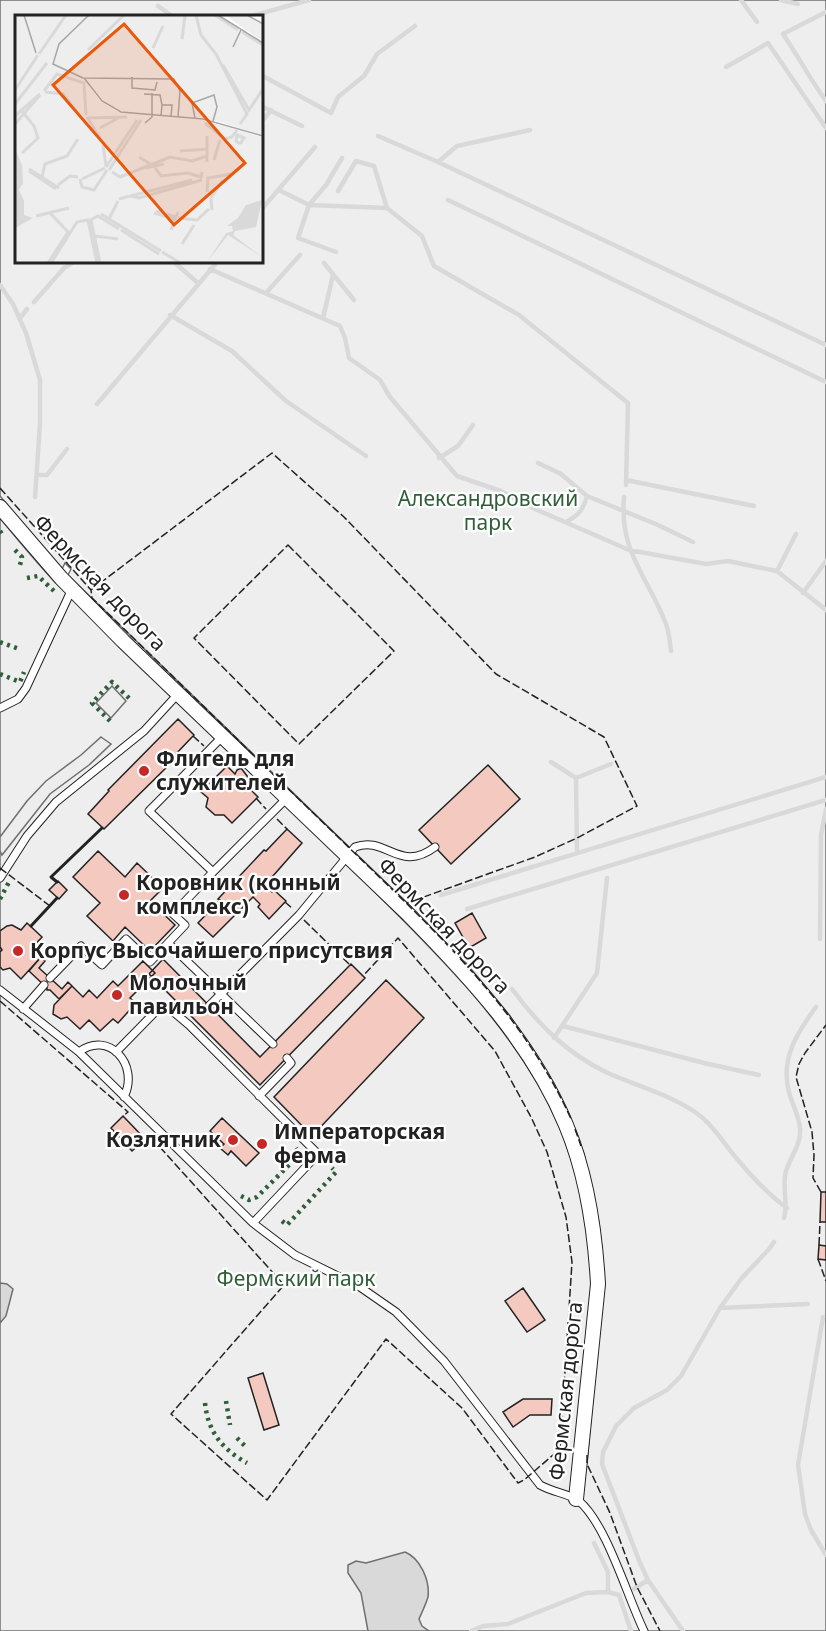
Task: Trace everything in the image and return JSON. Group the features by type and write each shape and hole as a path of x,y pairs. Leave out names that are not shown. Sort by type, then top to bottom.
{"street":[{"name":"Фермская дорога","path":"0,507 72,589 449,956 500,1016 546,1085 572,1140 588,1200 595,1241 598,1284 576,1499"}],"lane":[{"path":"0,708 18,699 26,688 72,589"},
{"path":"0,878 27,836 56,802 130,743 161,714 178,694"},
{"path":"213,872 149,811 223,736"},
{"path":"50,978 81,945 102,965 126,939 150,962 185,925 173,914 287,798"},
{"path":"209,1006 299,915 355,846 373,845 414,858 435,847"},
{"path":"168,943 273,1044"},
{"path":"23,1009 44,985"},
{"path":"0,990 79,1052 253,1223 295,1255 360,1287 396,1312 444,1361 540,1485 558,1494 576,1499 584,1507 606,1541 644,1631"},
{"path":"116,1052 160,1007 170,1009 192,1023 318,1154 253,1223"},
{"path":"79,1052 97,1046 110,1048 116,1052 126,1063 128,1070 129,1084 124,1097"},
{"path":"260,1096 291,1063 287,1058"}],"green space":[{"name":"Александровский парк","path":"0,0 826,0 826,1631 0,1631 0,518 59,586 314,832 439,957 506,1035 525,1063 555,1116 573,1165 585,1215 591,1291 574,1461 587,1463 603,1283 599,1223 584,1154 571,1120 547,1073 510,1016 467,964 407,903 68,575 71,569 65,563 62,569 0,496"}],"shaded area":[{"path":"112,686 126,701 111,718 96,703"},
{"path":"101,737 111,744 89,765 50,794 2,855 0,837 27,801 46,781"},
{"path":"0,1283 7,1284 13,1289 6,1316 0,1323"},
{"path":"405,1552 415,1559 426,1577 428,1597 419,1619 422,1626 429,1631 368,1631 361,1593 348,1573 348,1565 356,1561 366,1563"}],"building":[{"name":"Флигель для служителей","path":"178,719 194,735 173,757 175,759 104,829 88,814 108,790"},
{"path":"488,765 520,799 451,864 419,830"},
{"path":"227,766 235,774 241,768 251,781 255,782 249,788 258,797 232,823 224,815 215,815 206,807 208,798 201,792"},
{"path":"287,829 302,843 265,885 286,901 269,919 258,907 260,904 253,897 213,937 198,923 264,850 266,851"},
{"name":"Коровник (конный комплекс)","path":"98,851 125,877 137,863 163,888 150,901 175,925 150,951 125,927 113,941 87,916 100,903 73,877"},
{"path":"58,881 67,890 59,899 49,890"},
{"path":"472,913 486,938 469,948 455,923"},
{"name":"Корпус Высочайшего присутсвия","path":"27,923 42,937 32,948 41,957 21,979 10,968 3,970 0,967 2,950 0,931 12,925 21,930"},
{"path":"41,957 45,961 39,968 62,989 68,982 72,986 59,999 29,971"},
{"path":"163,959 260,1057 351,964 365,978 260,1085 149,974"},
{"name":"Молочный павильон","path":"143,961 155,973 130,998 136,1003 118,1023 113,1019 100,1031 89,1020 80,1029 67,1017 61,1019 53,1014 54,1005 72,986 83,997 89,990 97,998 113,981 118,986"},
{"path":"386,980 424,1018 312,1136 274,1097"},
{"path":"123,1116 145,1139 132,1151 111,1128"},
{"name":"Козлятник","path":"222,1118 259,1153 246,1166 231,1151 228,1155 220,1148 224,1144 210,1131"},
{"path":"821,1192 826,1192 826,1222 820,1222"},
{"path":"819,1245 826,1246 826,1260 818,1259"},
{"path":"523,1288 545,1320 527,1332 505,1301"},
{"path":"263,1373 279,1425 264,1430 248,1378"},
{"path":"523,1399 552,1399 551,1415 530,1415 513,1427 503,1412"}],"waterway":[{"path":"256,15 309,0"},
{"path":"741,0 757,22"},
{"path":"781,0 798,4"},
{"path":"158,6 171,15"},
{"path":"826,12 783,34 826,101"},
{"path":"262,76 331,113 338,97 364,76 377,54 415,26"},
{"path":"726,67 768,43 826,128"},
{"path":"262,106 302,126"},
{"path":"262,120 271,110"},
{"path":"438,162 457,146 530,130"},
{"path":"378,136 438,162 826,345"},
{"path":"262,209 315,147"},
{"path":"336,252 298,238 309,205 326,185 342,158"},
{"path":"338,191 356,161 374,166 387,208 422,236 434,266 519,315 628,403 626,485"},
{"path":"279,190 309,205 387,208"},
{"path":"448,200 826,382"},
{"path":"266,293 300,255"},
{"path":"34,302 64,268 73,262"},
{"path":"97,404 217,262"},
{"path":"175,263 198,283"},
{"path":"324,263 354,300"},
{"path":"210,269 340,326 349,358 380,380 390,397 457,476 501,491 535,509 629,550 706,564 728,561 777,571 826,610"},
{"path":"323,318 333,275"},
{"path":"0,285 13,304 26,333 40,380 40,423 35,497"},
{"path":"20,318 27,309"},
{"path":"170,315 232,351 286,401 366,456"},
{"path":"439,458 458,446 473,425"},
{"path":"38,475 47,475 67,449"},
{"path":"538,463 561,474 587,496 693,542"},
{"path":"626,480 754,506"},
{"path":"566,522 580,512 587,496"},
{"path":"624,497 624,516 630,549 666,624 671,651"},
{"path":"777,571 796,534"},
{"path":"803,593 826,561"},
{"path":"551,762 576,778 577,853"},
{"path":"576,778 611,764"},
{"path":"441,895 826,777"},
{"path":"467,909 826,800"},
{"path":"820,939 821,835 826,809"},
{"path":"554,1038 597,973 607,878"},
{"path":"512,989 543,1026 579,1057 608,1073 674,1100 695,1112 713,1128 755,1179 787,1208"},
{"path":"784,1218 785,1176 800,1135 798,1119 789,1092 787,1068 792,1047 816,1007"},
{"path":"563,1026 759,1075"},
{"path":"683,1631 648,1580 640,1563 602,1464 603,1452 616,1426 634,1408 667,1390 681,1376 720,1308 741,1279 774,1242"},
{"path":"720,1308 808,1304"},
{"path":"823,1317 798,1465 805,1514 811,1530 826,1555"},
{"path":"594,1543 608,1572 608,1592"},
{"path":"634,1589 648,1580"},
{"path":"471,1631 483,1626 508,1624 586,1593 608,1592 619,1595 631,1631"}],"hedge":[{"path":"0,531 4,537"},
{"path":"15,550 22,557 20,565"},
{"path":"27,578 38,576 55,592"},
{"path":"0,642 19,649"},
{"path":"0,674 20,682 24,672"},
{"path":"110,721 92,703 112,682 130,699"},
{"path":"0,899 10,880"},
{"path":"241,1196 249,1200 257,1197 295,1159 298,1151 296,1148"},
{"path":"282,1221 287,1225 336,1172 332,1168"},
{"path":"226,1401 230,1425"},
{"path":"205,1403 209,1423 218,1439 230,1452 247,1463"},
{"path":"237,1438 247,1448"}],"fence":[{"path":"91,590 272,453 344,517 496,674 604,737 637,806 535,857 407,903"},
{"path":"0,488 91,590 92,598 404,901 468,968 526,1040 551,1079 572,1121"},
{"path":"288,545 394,651 299,744 194,638 288,545"},
{"path":"193,736 204,746"},
{"path":"215,757 225,768"},
{"path":"256,798 266,809"},
{"path":"277,819 287,829"},
{"path":"0,868 50,906"},
{"path":"285,902 293,909"},
{"path":"304,920 350,965"},
{"path":"145,1139 149,1135 284,1285 171,1414 267,1500 386,1339 462,1408 518,1483 524,1480 560,1449 572,1262 566,1217 547,1152 495,1051 398,938 363,976"},
{"path":"0,1001 128,1112 123,1116"},
{"path":"821,1192 813,1178 812,1132 796,1077 805,1053 826,1025"},
{"path":"575,1129 581,1146"},
{"path":"819,1245 820,1222"},
{"path":"818,1259 826,1281"},
{"path":"587,1455 587,1464 610,1513 637,1587 660,1631"}],"wall":[{"path":"57,882 51,877 102,828"},
{"path":"31,926 57,898"}],"place":[{"name":"Флигель для служителей","path":"144,771"},
{"name":"Коровник (конный комплекс)","path":"124,895"},
{"name":"Корпус Высочайшего присутсвия","path":"18,951"},
{"name":"Молочный павильон","path":"117,995"},
{"name":"Козлятник","path":"233,1140"},
{"name":"Императорская ферма","path":"262,1144"}],"park label":[{"name":"Фермский парк","path":"296,1279"}]}
